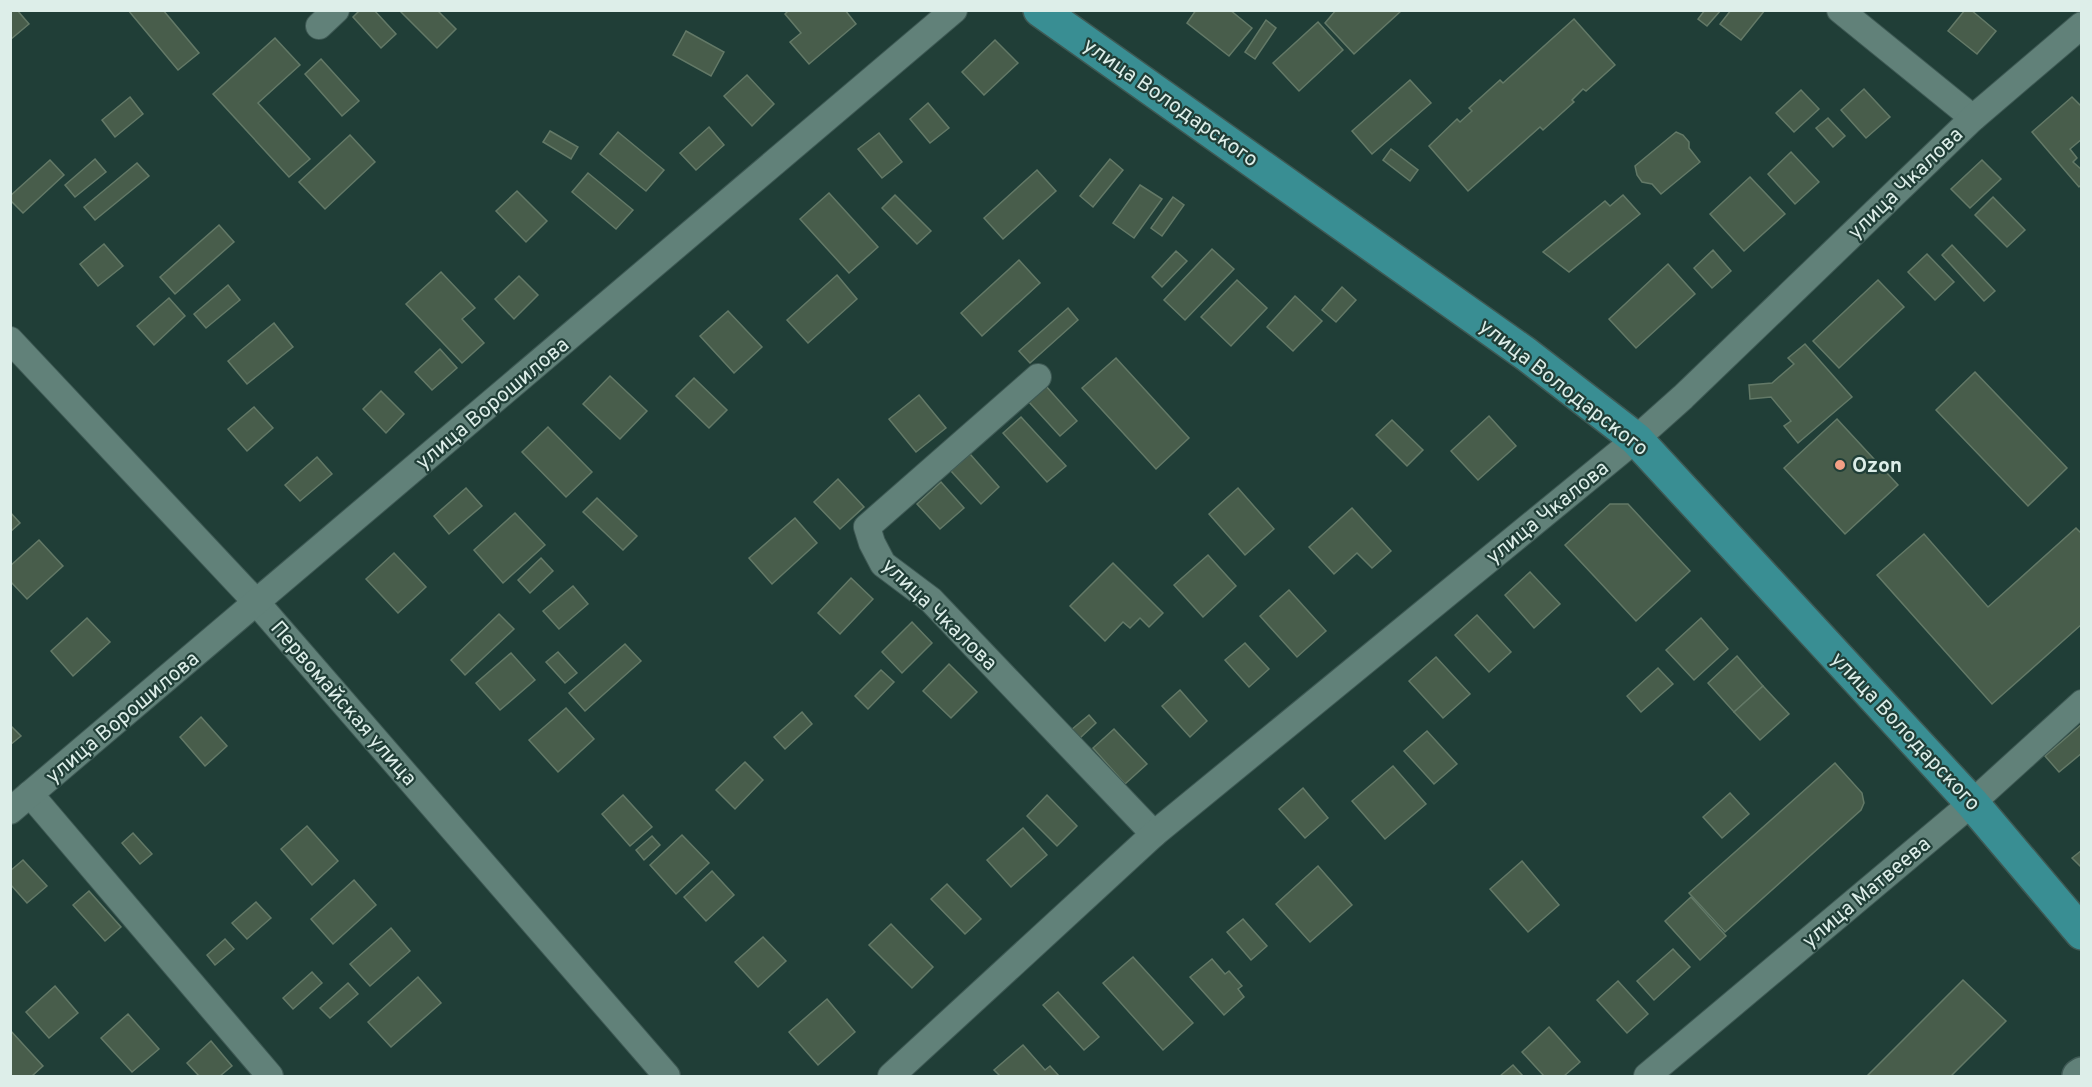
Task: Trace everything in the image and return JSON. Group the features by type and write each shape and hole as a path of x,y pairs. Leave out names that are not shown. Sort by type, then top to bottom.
{"main road":[{"name":"улица Володарского","path":"1040,10 1526,354 1636,439 1972,803 2082,933"}],"street":[{"name":"улица Ворошилова","path":"10,811 954,10"},
{"name":"улица Чкалова","path":"1840,10 1973,118"},
{"name":"улица Чкалова","path":"891,1077 1154,834 1636,439 1683,397 1973,118 2082,25"},
{"name":"Первомайская улица","path":"10,340 257,603 667,1077"},
{"name":"улица Чкалова","path":"1038,378 867,527 883,564 931,600 1154,834"},
{"name":"улица Матвеева","path":"1647,1077 1972,803 2082,703"},
{"name":"улица Ворошилова","path":"30,794 270,1077"}],"building":[{"path":"10,10 17,10 29,24 10,40"},
{"path":"128,10 163,10 199,53 178,70"},
{"path":"360,10 374,10 396,34 381,48 353,17"},
{"path":"399,10 437,10 456,29 437,48"},
{"path":"789,10 845,10 856,24 809,64 790,42 801,33 785,14"},
{"path":"1196,10 1230,10 1252,28 1229,56 1187,23"},
{"path":"1336,10 1401,11 1354,54 1325,23"},
{"path":"1705,10 1721,10 1707,26 1698,19"},
{"path":"1731,10 1765,10 1741,40 1720,24"},
{"path":"1965,10 1971,10 1996,31 1977,54 1948,31"},
{"path":"1574,19 1615,65 1586,91 1583,89 1572,100 1574,102 1543,130 1540,127 1468,191 1429,146 1457,119 1460,122 1472,111 1469,108 1500,80 1503,83"},
{"path":"1266,20 1276,28 1255,59 1245,52"},
{"path":"1318,22 1343,50 1299,91 1273,63"},
{"path":"686,31 724,52 711,76 673,55"},
{"path":"275,38 300,65 258,103 310,159 289,177 213,94"},
{"path":"995,40 1018,63 984,95 962,72"},
{"path":"321,59 359,101 342,116 305,74"},
{"path":"747,75 774,104 752,126 724,96"},
{"path":"1410,80 1431,103 1372,154 1352,131"},
{"path":"1864,89 1890,117 1866,138 1841,110"},
{"path":"1801,90 1819,109 1794,132 1776,113"},
{"path":"130,97 143,114 115,137 102,120"},
{"path":"2072,97 2082,107 2082,139 2070,149 2077,158 2073,162 2082,170 2082,184 2079,187 2032,132"},
{"path":"928,103 949,128 930,143 910,119"},
{"path":"1828,118 1845,136 1833,147 1816,128"},
{"path":"709,127 724,145 696,170 680,153"},
{"path":"550,131 578,147 571,159 543,142"},
{"path":"618,132 664,170 646,191 600,154"},
{"path":"1676,132 1683,135 1689,142 1689,148 1700,162 1661,194 1652,184 1642,182 1635,166"},
{"path":"879,133 902,162 882,178 858,149"},
{"path":"350,135 375,162 325,209 299,182"},
{"path":"1391,149 1418,170 1410,181 1383,160"},
{"path":"1791,152 1819,182 1795,204 1768,174"},
{"path":"95,159 106,172 75,197 65,185"},
{"path":"1110,159 1123,170 1093,207 1080,196"},
{"path":"50,160 64,175 23,213 10,200 10,196"},
{"path":"1982,160 2001,179 1970,208 1951,189"},
{"path":"137,163 149,176 95,220 84,207"},
{"path":"1037,170 1056,191 1003,239 984,218"},
{"path":"588,173 633,210 616,229 572,192"},
{"path":"1750,177 1785,214 1744,251 1710,214"},
{"path":"1140,185 1162,199 1134,238 1113,223"},
{"path":"517,191 547,221 526,242 496,211"},
{"path":"829,193 878,247 849,273 800,219"},
{"path":"895,195 931,231 917,244 882,208"},
{"path":"1623,195 1640,214 1569,272 1543,252 1605,201 1610,206"},
{"path":"1173,197 1184,205 1162,236 1151,228"},
{"path":"1993,197 2025,230 2007,247 1975,215"},
{"path":"219,225 234,242 175,294 160,277"},
{"path":"104,244 123,266 98,286 80,264"},
{"path":"1952,245 1995,291 1984,301 1942,255"},
{"path":"1212,249 1234,269 1185,320 1164,300"},
{"path":"1713,250 1731,271 1712,288 1694,268"},
{"path":"1176,251 1187,261 1162,287 1152,277"},
{"path":"1927,254 1954,282 1935,300 1908,272"},
{"path":"1019,260 1040,283 982,336 961,313"},
{"path":"1668,264 1695,294 1636,348 1609,319"},
{"path":"441,272 475,308 462,319 484,343 462,363 406,304"},
{"path":"837,275 857,299 808,343 787,320"},
{"path":"519,276 538,295 514,319 495,299"},
{"path":"1237,280 1267,308 1231,346 1201,317"},
{"path":"1878,280 1904,307 1839,368 1813,341"},
{"path":"228,285 240,300 206,328 194,314"},
{"path":"1342,287 1356,300 1336,322 1322,310"},
{"path":"1295,296 1322,321 1293,351 1267,327"},
{"path":"169,298 185,316 154,345 137,326"},
{"path":"1068,308 1078,320 1030,363 1019,351"},
{"path":"728,311 762,347 734,373 700,336"},
{"path":"274,323 293,347 247,384 228,361"},
{"path":"1805,344 1852,397 1798,443 1784,426 1791,421 1771,397 1750,399 1749,385 1772,383 1794,364 1788,358"},
{"path":"440,349 457,368 432,390 415,372"},
{"path":"1116,358 1189,438 1156,469 1082,388"},
{"path":"1975,372 2067,468 2028,506 1936,410"},
{"path":"610,376 647,411 620,439 583,404"},
{"path":"694,378 727,410 709,428 676,396"},
{"path":"1045,385 1077,421 1060,436 1028,401"},
{"path":"381,391 404,414 386,433 363,409"},
{"path":"919,395 946,428 916,452 889,419"},
{"path":"254,407 273,428 247,451 228,429"},
{"path":"1489,416 1516,446 1478,480 1451,451"},
{"path":"1021,417 1066,466 1047,482 1003,433"},
{"path":"1837,419 1898,485 1845,534 1784,468"},
{"path":"1392,420 1423,450 1407,466 1376,435"},
{"path":"548,427 592,472 566,497 522,452"},
{"path":"970,454 999,487 981,504 951,471"},
{"path":"317,457 332,474 300,501 285,485"},
{"path":"838,479 864,507 840,529 814,502"},
{"path":"941,482 964,508 940,529 917,504"},
{"path":"466,488 482,506 449,534 434,516"},
{"path":"1238,488 1274,529 1245,555 1209,514"},
{"path":"597,498 637,536 623,550 583,512"},
{"path":"1610,504 1628,504 1690,571 1636,621 1565,545"},
{"path":"1352,508 1391,551 1372,568 1357,553 1334,574 1309,547"},
{"path":"10,512 20,523 10,532"},
{"path":"515,513 545,545 503,583 474,550"},
{"path":"795,518 817,543 772,584 749,558"},
{"path":"2076,528 2082,534 2082,624 1992,704 1877,575 1924,534 1988,607"},
{"path":"39,540 63,566 27,599 10,581 10,566"},
{"path":"394,553 426,587 398,613 366,579"},
{"path":"1208,555 1236,586 1203,617 1174,585"},
{"path":"541,558 553,571 530,593 518,580"},
{"path":"1113,563 1163,613 1149,627 1140,618 1130,628 1123,622 1105,641 1070,606"},
{"path":"1530,572 1560,604 1534,628 1505,595"},
{"path":"851,578 873,599 840,634 818,613"},
{"path":"573,586 588,604 559,629 543,611"},
{"path":"1289,590 1326,631 1297,657 1260,616"},
{"path":"499,614 514,629 465,675 451,660"},
{"path":"1477,615 1511,652 1489,672 1455,635"},
{"path":"87,618 110,642 73,676 51,651"},
{"path":"1701,618 1728,649 1694,680 1666,650"},
{"path":"912,622 932,643 902,673 882,652"},
{"path":"1245,643 1269,669 1249,687 1225,660"},
{"path":"625,644 641,661 585,711 569,693"},
{"path":"558,652 577,673 565,683 546,662"},
{"path":"511,653 535,680 500,710 476,683"},
{"path":"1737,656 1763,686 1734,712 1708,683"},
{"path":"1436,657 1470,694 1443,718 1409,681"},
{"path":"949,664 977,692 951,718 923,691"},
{"path":"1658,668 1673,684 1641,712 1627,696"},
{"path":"881,670 894,682 868,709 855,696"},
{"path":"1763,686 1789,714 1760,740 1734,712"},
{"path":"1180,690 1207,721 1190,737 1162,706"},
{"path":"566,708 594,739 558,772 529,740"},
{"path":"802,712 812,724 785,749 774,737"},
{"path":"1089,715 1096,723 1079,739 1071,730"},
{"path":"201,717 227,746 205,766 180,737"},
{"path":"2082,724 2082,753 2059,772 2045,756"},
{"path":"10,725 21,736 10,745"},
{"path":"1114,729 1147,764 1125,784 1093,748"},
{"path":"1427,731 1457,764 1434,784 1404,751"},
{"path":"745,762 763,780 735,809 716,790"},
{"path":"1835,763 1862,793 1864,803 1861,810 1725,932 1689,893"},
{"path":"1393,766 1426,804 1385,839 1352,801"},
{"path":"1303,788 1328,818 1305,838 1279,809"},
{"path":"1730,793 1749,814 1722,838 1703,817"},
{"path":"623,795 652,827 630,846 602,814"},
{"path":"1047,795 1077,826 1057,846 1027,816"},
{"path":"307,826 338,861 312,885 281,849"},
{"path":"1023,828 1047,855 1011,887 987,860"},
{"path":"133,833 152,854 140,864 122,843"},
{"path":"682,835 709,863 676,894 650,865"},
{"path":"652,836 660,845 644,860 636,850"},
{"path":"2082,850 2082,868 2072,858"},
{"path":"23,860 47,886 27,903 10,884 10,871"},
{"path":"1522,861 1559,905 1528,932 1490,889"},
{"path":"1318,866 1352,905 1310,942 1276,904"},
{"path":"712,871 734,895 706,921 684,897"},
{"path":"354,880 376,905 333,944 311,919"},
{"path":"947,884 981,919 965,934 931,899"},
{"path":"89,891 121,927 105,941 73,905"},
{"path":"1691,897 1726,936 1700,960 1665,921"},
{"path":"256,902 271,918 247,939 232,923"},
{"path":"1243,919 1267,946 1251,960 1227,932"},
{"path":"891,924 933,967 912,988 869,945"},
{"path":"391,928 410,951 370,986 350,964"},
{"path":"763,937 786,961 758,987 735,962"},
{"path":"225,939 234,949 215,965 207,955"},
{"path":"1673,949 1690,967 1654,1000 1637,981"},
{"path":"1133,957 1193,1023 1163,1050 1103,983"},
{"path":"1212,959 1225,974 1229,971 1242,986 1238,989 1244,997 1224,1015 1190,977"},
{"path":"312,972 322,983 293,1009 283,998"},
{"path":"418,977 441,1003 391,1047 368,1022"},
{"path":"1963,980 2006,1021 1951,1076 1867,1076"},
{"path":"1618,981 1648,1014 1627,1033 1597,1000"},
{"path":"348,983 358,994 330,1018 320,1008"},
{"path":"55,986 78,1013 49,1038 26,1012"},
{"path":"1058,992 1099,1037 1084,1050 1043,1005"},
{"path":"827,999 855,1032 818,1065 789,1032"},
{"path":"128,1014 159,1049 132,1072 101,1038"},
{"path":"1549,1027 1580,1062 1564,1076 1544,1076 1522,1052"},
{"path":"10,1030 43,1066 32,1076 10,1076"},
{"path":"211,1041 232,1066 220,1076 199,1076 187,1063"},
{"path":"1023,1045 1045,1070 1050,1066 1059,1076 1000,1076 994,1070"},
{"path":"1513,1065 1523,1076 1500,1076"}],"place":[{"name":"Ozon","path":"1840,465"}]}
